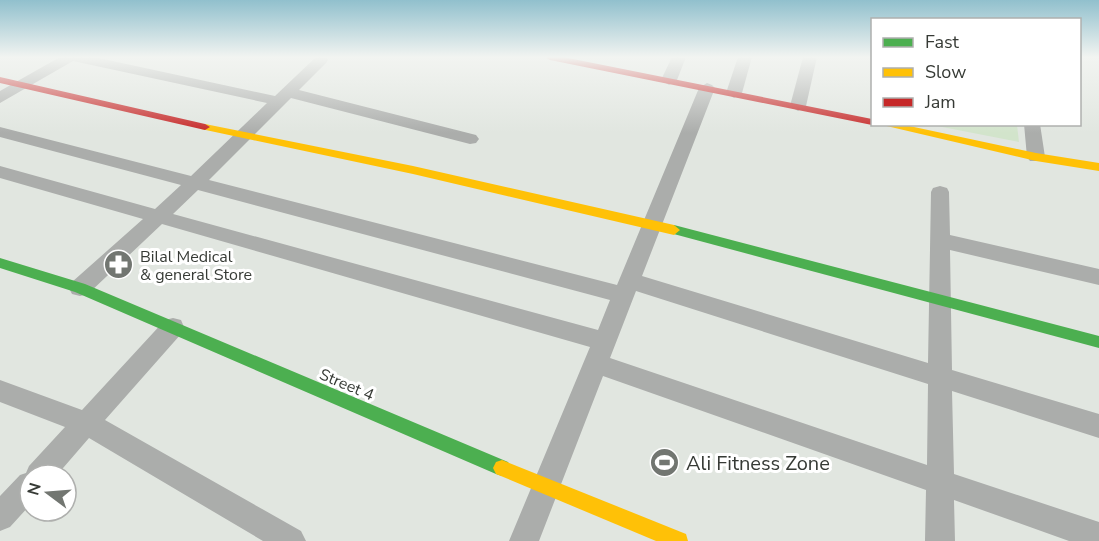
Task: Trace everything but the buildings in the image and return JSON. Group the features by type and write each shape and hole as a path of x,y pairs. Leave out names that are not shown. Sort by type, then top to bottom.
{"street":[{"path":"9,82 242,136 413,170 653,225 939,298 1099,342"},
{"path":"0,98 25,82"},
{"path":"208,82 282,96 470,139"},
{"path":"80,288 196,182 297,82"},
{"path":"677,82 706,91 734,93 871,121"},
{"path":"734,93 737,82"},
{"path":"798,106 804,82"},
{"path":"524,541 706,91"},
{"path":"892,126 1036,158 1099,167"},
{"path":"1032,126 1036,158"},
{"path":"0,132 627,288 939,377 1099,426"},
{"path":"0,172 157,217 601,353 940,483 1099,537"},
{"path":"940,192 940,541"},
{"path":"940,240 1099,277"},
{"name":"Street 4","path":"0,263 80,288 546,487 679,541"},
{"path":"50,463 173,327"},
{"path":"0,391 86,423 291,541"},
{"path":"0,517 18,497"}],"green space":[{"path":"937,126 1017,126 1019,142"}],"traffic: fast":[{"path":"674,230 1099,342"},
{"path":"0,263 80,288 502,468"}],"traffic: slow":[{"path":"892,126 1036,157 1099,167"},
{"path":"205,127 413,170 674,230"},
{"path":"502,468 679,541"}],"traffic: jam":[{"path":"10,82 205,127"},
{"path":"675,82 871,122"}],"place":[{"name":"Bilal Medical & general Store","path":"119,265"},
{"name":"Ali Fitness Zone","path":"665,463"}]}
